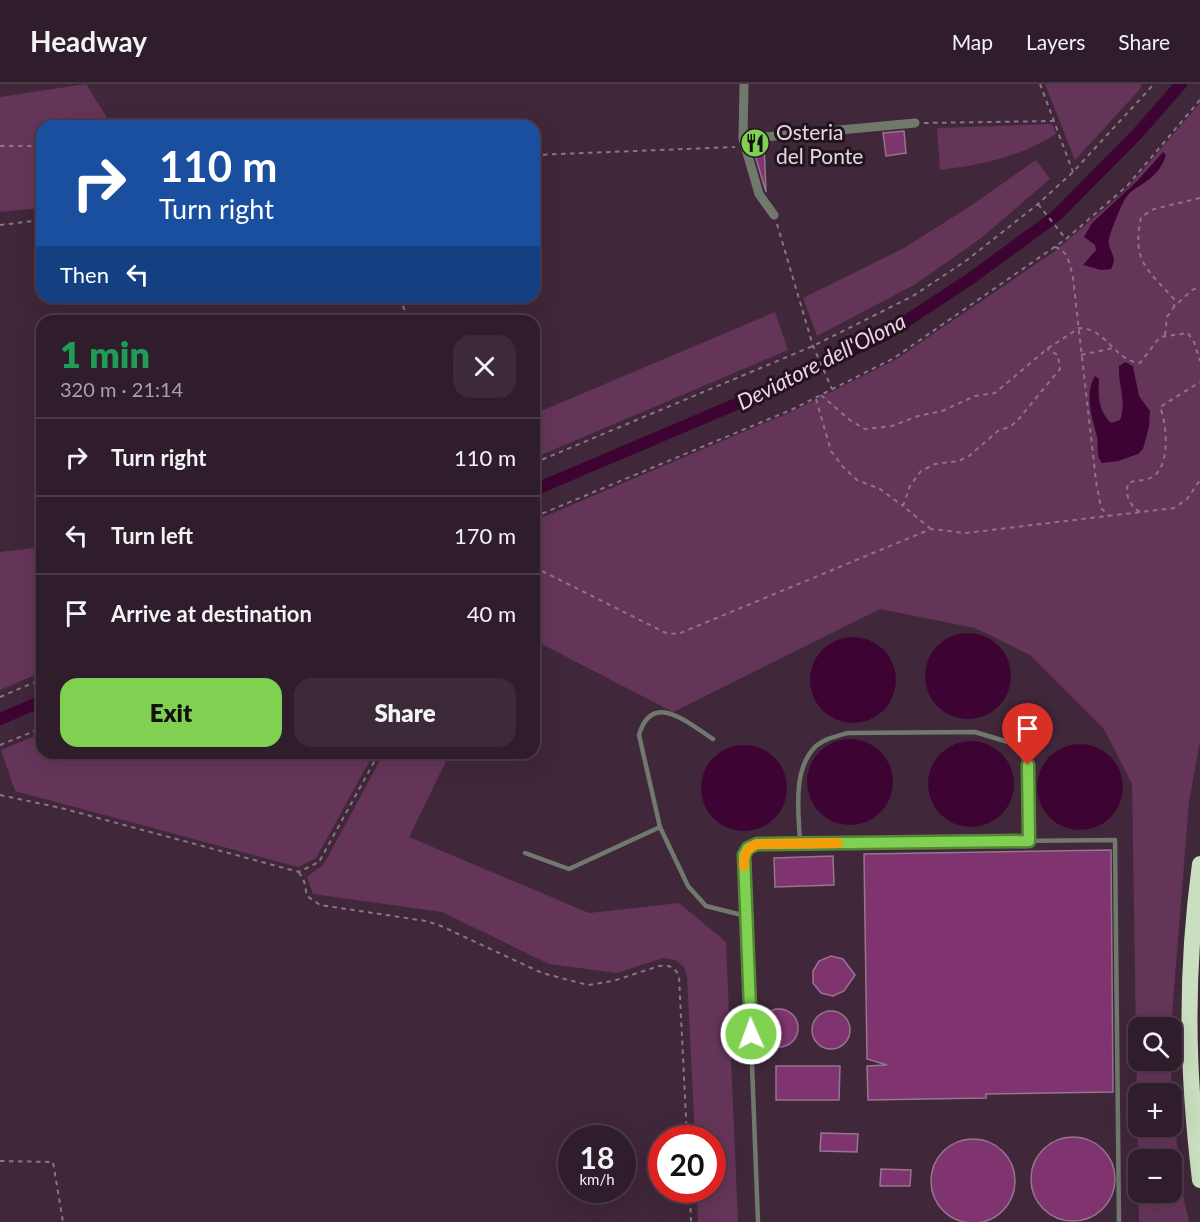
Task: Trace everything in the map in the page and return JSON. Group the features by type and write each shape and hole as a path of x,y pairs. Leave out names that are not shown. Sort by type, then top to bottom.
{"highway":[{"path":"1200,864 1188,990 1188,1046 1200,1180"}],"street":[{"path":"744,84 744,143 759,195 774,215"},
{"path":"744,143 915,123"}],"lane":[{"path":"713,739 677,716 658,711 650,714 643,722 639,735 660,827 688,886 706,906 746,916"},
{"path":"800,844 799,784 804,765 814,748 830,738 860,732 975,732 1008,742 1020,751 1028,765 1029,841"},
{"path":"525,853 569,869 660,827"},
{"path":"758,1222 744,855 748,848 757,844 1115,840 1119,1222"}],"path":[{"path":"1040,84 1073,172"},
{"path":"540,460 813,346 913,296 967,260 1038,204 1073,172 1154,84"},
{"path":"540,514 821,395 894,358 1066,239 1127,186 1199,101"},
{"path":"915,123 1053,121"},
{"path":"540,155 744,143"},
{"path":"0,146 36,146"},
{"path":"1174,307 1173,299 1140,258 1137,237 1141,217 1154,208 1200,198"},
{"path":"1038,204 1066,239"},
{"path":"774,215 813,346 832,389"},
{"path":"0,225 36,221"},
{"path":"1055,247 1067,255 1073,278 1098,494 1101,508 1109,516"},
{"path":"1165,336 1167,317 1174,307 1192,290 1200,287"},
{"path":"821,395 851,421 865,429 892,426 918,416 942,411 975,396 995,393 1047,349 1079,328 1096,332 1118,353 1130,361 1140,363 1150,347 1160,337 1191,334 1200,361"},
{"path":"1081,355 1115,348"},
{"path":"903,506 910,486 921,471 935,464 959,461 977,450 999,430 1010,427 1017,420 1060,369 1058,355 1047,349"},
{"path":"1140,512 1130,502 1126,491 1128,483 1137,479 1148,480 1157,474 1164,460 1165,435 1160,407 1200,382"},
{"path":"816,397 831,451 843,467 857,480 880,489 931,529"},
{"path":"540,570 666,633 678,634 931,529 966,533 1174,508 1187,499 1200,480"},
{"path":"0,697 36,682"},
{"path":"0,745 36,730"},
{"path":"0,795 61,808 299,872 319,862 376,759"},
{"path":"299,872 304,881 307,896 320,905 426,921 556,978 588,985 600,985 659,966 668,965 675,969 679,976 686,1125"},
{"path":"0,1161 53,1161 63,1222"},
{"path":"691,1203 692,1222"}],"shaded area":[{"path":"86,84 108,120 36,120 36,209 0,212 0,97"},
{"path":"1045,84 1141,84 1141,88 1075,160"},
{"path":"1200,103 1200,741 1189,802 1172,1017 1136,1017 1132,784 1104,729 1030,655 975,628 880,609 673,712 540,643 540,518 793,411 895,360 1055,251 1125,191"},
{"path":"1052,124 1056,134 1028,149 970,166 940,170 937,128"},
{"path":"1163,152 1166,155 1162,165 1150,179 1127,196 1120,210 1109,238 1114,260 1111,269 1101,270 1083,265 1096,250 1095,245 1084,237 1092,223 1138,180"},
{"path":"1036,160 1050,179 980,239 914,285 817,336 803,298 904,248 972,205"},
{"path":"775,312 788,350 540,455 540,411"},
{"path":"1125,362 1133,366 1139,396 1150,411 1149,427 1143,449 1138,454 1118,461 1102,463 1091,414 1090,390 1095,376 1099,379 1101,408 1111,423 1120,420 1123,407 1119,366"},
{"path":"36,548 36,675 0,690 0,552"},
{"path":"968,633 984,637 998,646 1007,660 1011,676 1007,692 998,706 984,715 968,719 952,715 938,706 929,692 925,676 929,660 938,646 952,637"},
{"path":"853,637 869,641 883,650 892,664 896,680 892,696 883,710 869,719 853,723 837,719 823,710 814,696 810,680 814,664 823,650 837,641"},
{"path":"36,735 36,759 371,759 316,858 298,867 15,791 1,750"},
{"path":"850,739 866,743 880,752 889,766 893,782 889,798 880,812 866,821 850,825 834,821 820,812 811,798 807,782 811,766 820,752 834,743"},
{"path":"971,741 987,745 1001,754 1010,768 1014,784 1010,800 1001,814 987,823 971,827 955,823 941,814 932,800 928,784 932,768 941,754 955,745"},
{"path":"1080,744 1096,748 1110,757 1119,771 1123,787 1119,803 1110,817 1096,826 1080,830 1064,826 1050,817 1041,803 1037,787 1041,771 1050,757 1064,748"},
{"path":"744,745 760,749 774,758 783,772 787,788 783,804 774,818 760,827 744,831 728,827 714,818 705,804 701,788 705,772 714,758 728,749"},
{"path":"381,759 447,759 409,837 589,913 679,903 726,942 738,1222 698,1222 697,1203 726,1203 726,1125 694,1125 687,976 684,967 675,960 663,958 617,973 549,964 442,912 313,894 307,877 324,864"},
{"path":"1137,1071 1171,1071 1172,1083 1137,1083"},
{"path":"1138,1137 1176,1137 1177,1149 1138,1149"},
{"path":"1182,1190 1189,1222 1139,1222 1139,1203 1182,1203"}],"building":[{"path":"904,131 906,153 886,156 883,133"},
{"path":"764,144 766,192 752,145"},
{"path":"1111,850 1113,1092 986,1094 986,1098 868,1100 867,1066 887,1065 867,1059 864,854"},
{"path":"833,856 834,885 775,887 774,858"},
{"path":"831,956 843,959 855,975 844,991 833,996 821,993 813,983 813,971 819,961"},
{"path":"779,1009 793,1014 798,1028 793,1042 779,1047 765,1042 760,1028 765,1014"},
{"path":"831,1011 845,1016 850,1030 845,1044 831,1049 817,1044 812,1030 817,1016"},
{"path":"776,1066 840,1066 839,1100 776,1100"},
{"path":"821,1133 858,1134 857,1152 820,1151"},
{"path":"1065,1137 1081,1137 1097,1144 1108,1155 1115,1171 1112,1195 1103,1209 1081,1221 1065,1221 1049,1214 1038,1203 1031,1187 1031,1171 1038,1155 1049,1144"},
{"path":"973,1139 996,1146 1008,1158 1015,1181 1008,1204 996,1216 973,1223 950,1216 938,1204 931,1181 938,1158 950,1146"},
{"path":"881,1169 911,1170 910,1186 880,1186"}],"waterway":[{"name":"Deviatore dell'Olona","path":"540,487 774,388 888,333 970,279 1056,216 1138,133 1181,84"},
{"name":"Deviatore dell'Olona","path":"0,719 36,704"}],"slow traffic":[{"path":"744,866 744,855 748,848 757,844 838,843"}],"place":[{"name":"Osteria del Ponte","path":"755,143"}],"route":[{"path":"751,1034 744,855 748,848 757,844 1029,841 1028,765"}]}
